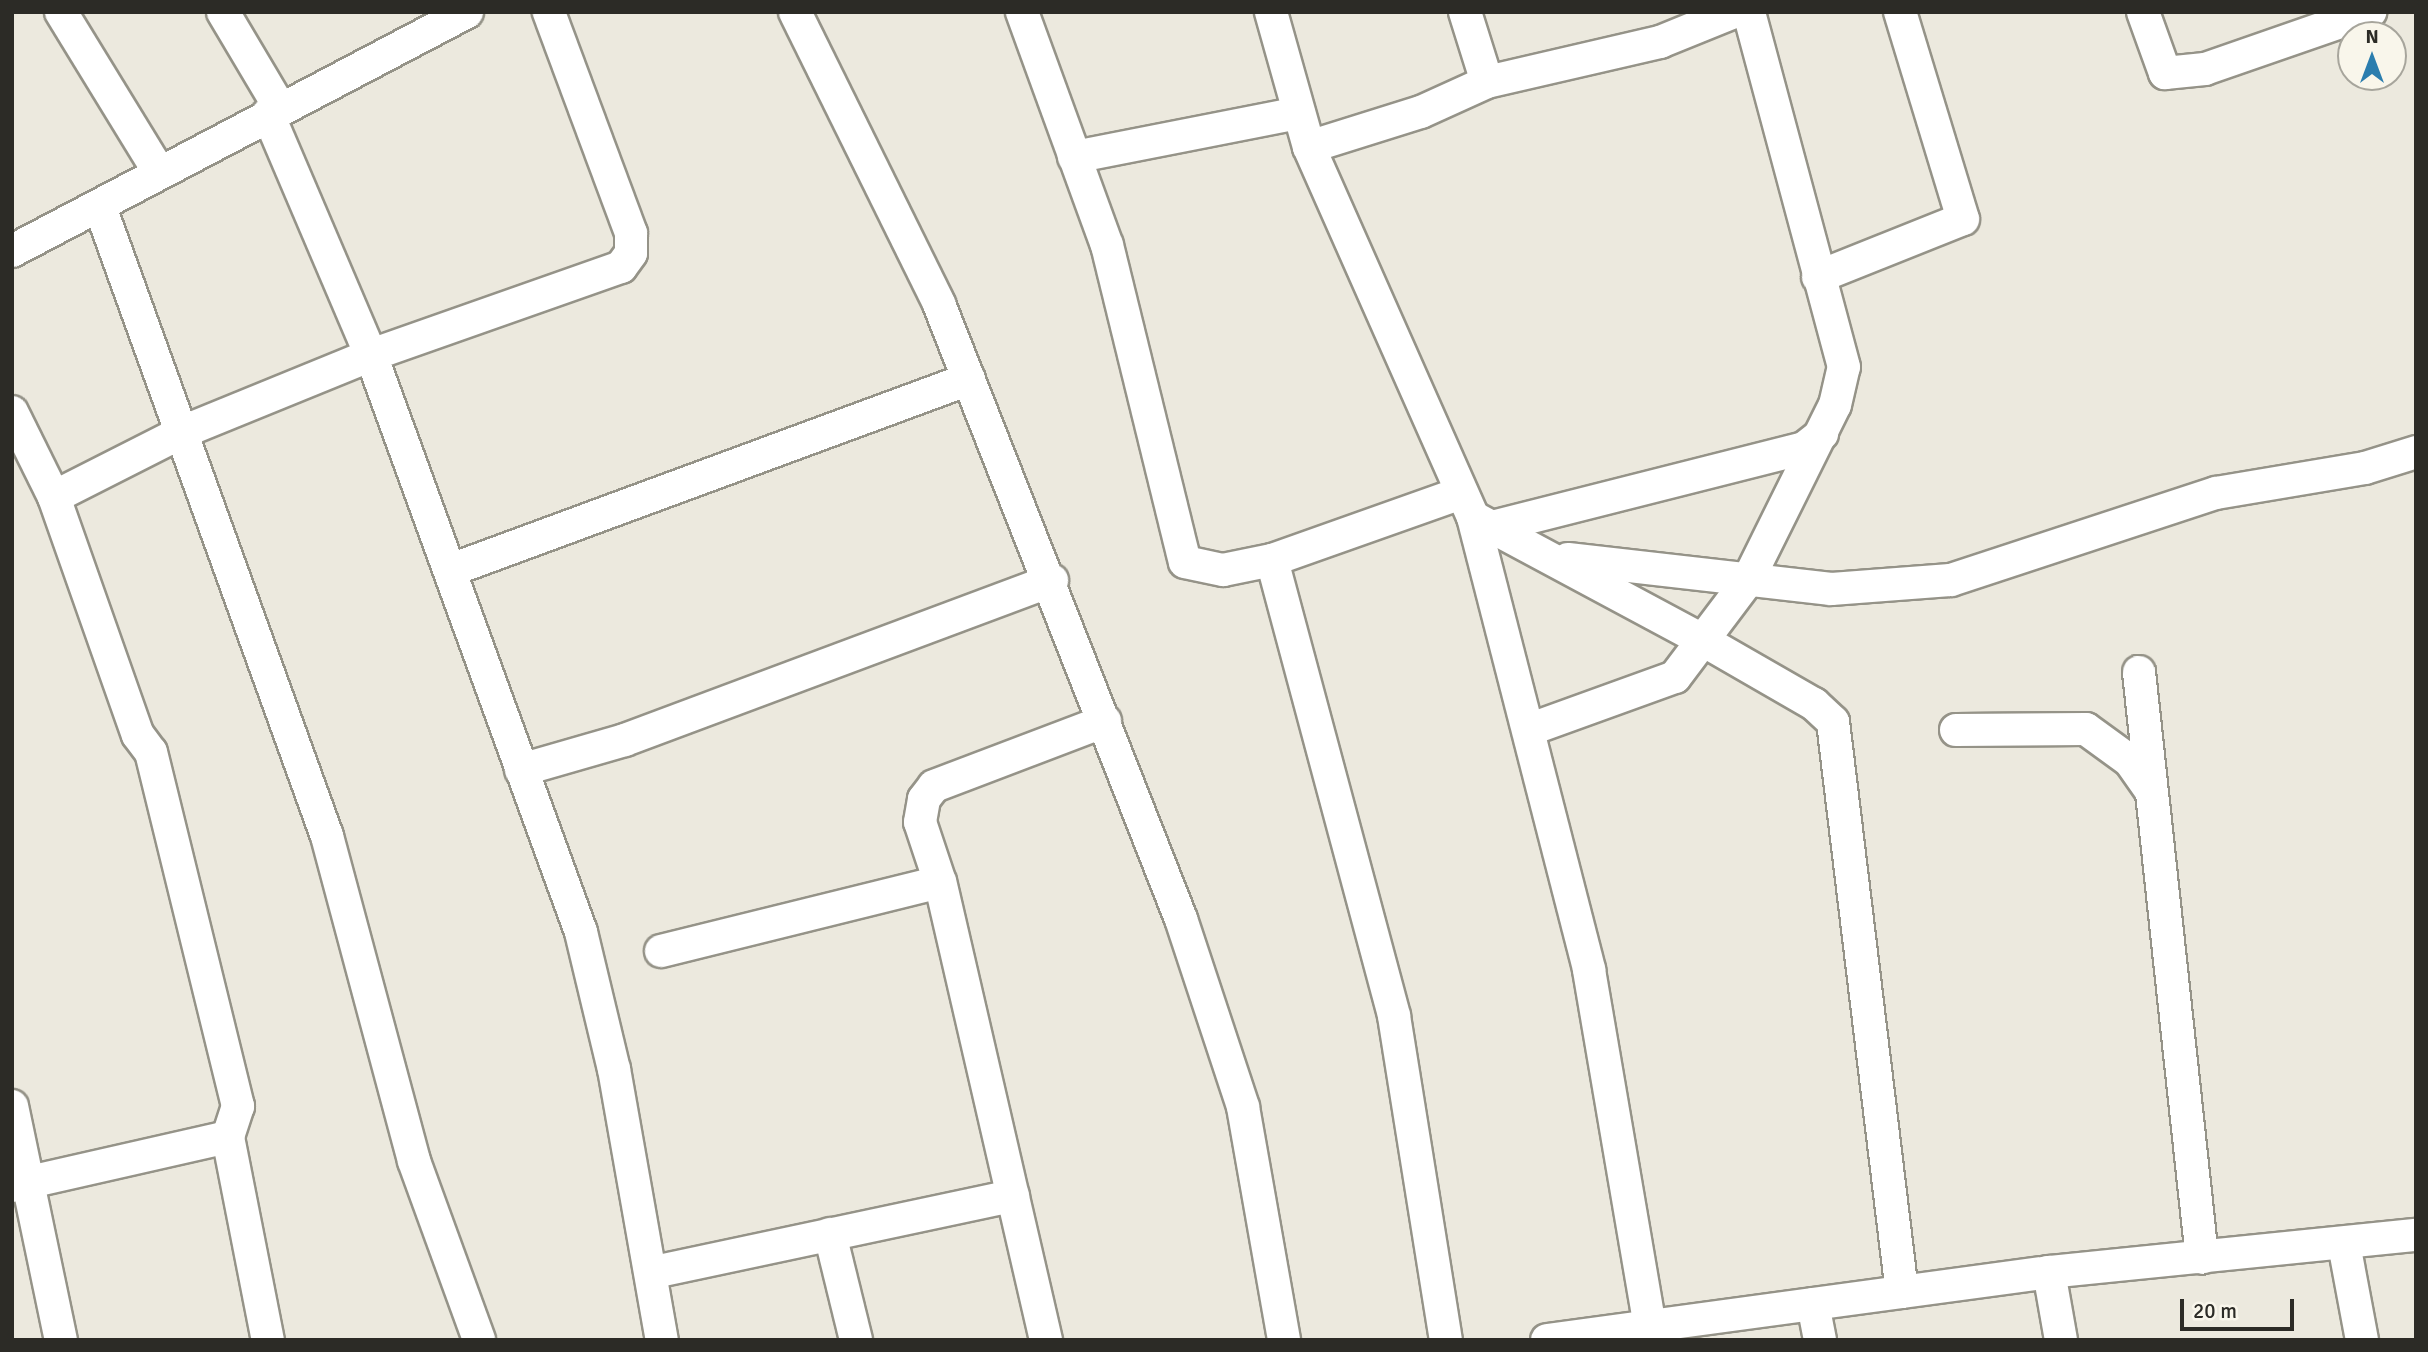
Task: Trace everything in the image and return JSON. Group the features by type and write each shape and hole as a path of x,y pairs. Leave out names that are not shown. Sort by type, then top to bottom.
{"street":[{"path":"61,12 159,172"},
{"path":"223,12 274,111 371,355 581,932 654,1272 662,1340"},
{"path":"54,497 180,433 371,355 621,267 631,253 631,233 549,12"},
{"path":"795,12 939,304 1052,580 1105,721 1243,1107 1284,1340"},
{"path":"1022,12 1107,245 1185,562 1223,570 1477,512 1804,448 1822,433"},
{"path":"1271,12 1310,147 1477,512 1589,971 1650,1326"},
{"path":"1465,12 1487,82"},
{"path":"1310,147 1421,111 1487,82 1660,42 1734,12"},
{"path":"1531,729 1675,677 1706,642 1748,580 1822,433 1844,367 1749,12"},
{"path":"1818,277 1963,219 1900,12"},
{"path":"2143,12 2165,73 2205,69 2370,12"},
{"path":"12,251 100,207 159,172 458,14"},
{"path":"1074,157 1299,113"},
{"path":"100,207 327,836 414,1161 479,1340"},
{"path":"451,570 969,379"},
{"path":"12,412 54,497 138,735 151,752 236,1086 238,1106 228,1137 268,1340"},
{"path":"1553,558 1831,589 1951,580 2216,493 2365,468 2416,452"},
{"path":"1477,512 1553,558 1814,704 1833,722 1841,743 1902,1292"},
{"path":"1272,560 1394,1017 1446,1340"},
{"path":"521,770 625,740 1052,580"},
{"path":"2139,672 2202,1258"},
{"path":"1046,1340 940,882 920,822 924,799 934,786 1105,721"},
{"path":"1956,730 2086,729 2130,761 2152,792"},
{"path":"661,951 940,882"},
{"path":"12,1106 20,1184 61,1340"},
{"path":"20,1184 228,1137"},
{"path":"654,1272 1013,1196"},
{"path":"830,1234 856,1340"},
{"path":"1547,1340 1591,1337 1650,1326 2049,1272 2416,1235"},
{"path":"2344,1244 2362,1340"},
{"path":"2049,1272 2062,1340"},
{"path":"1813,1304 1819,1340"}]}
